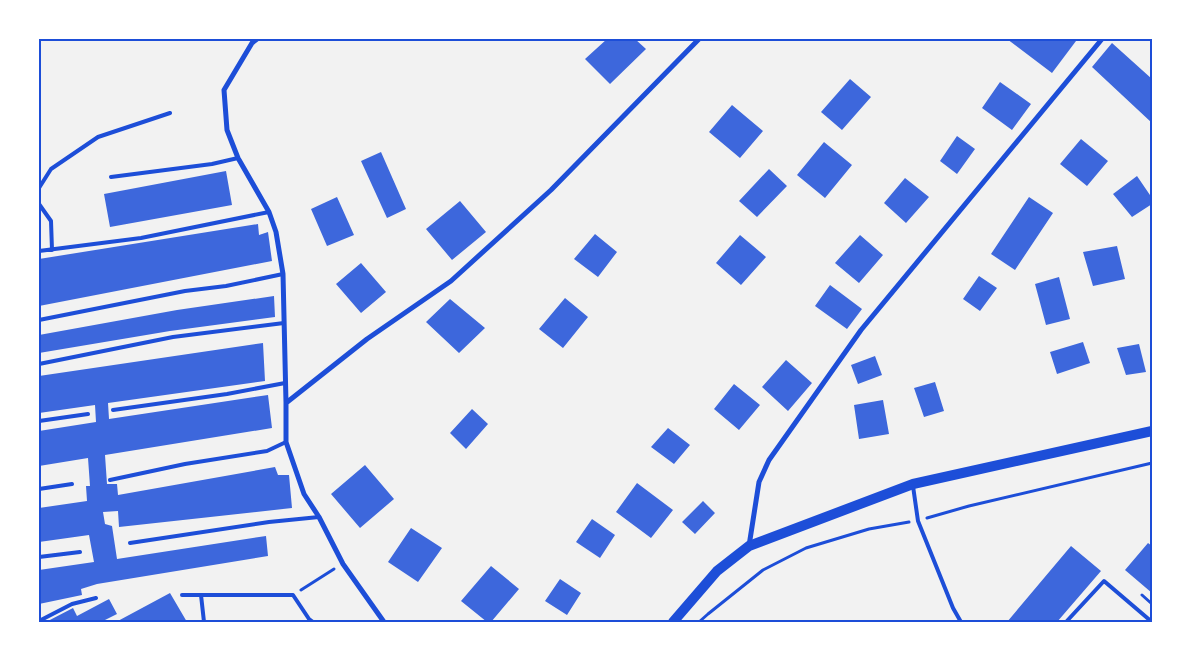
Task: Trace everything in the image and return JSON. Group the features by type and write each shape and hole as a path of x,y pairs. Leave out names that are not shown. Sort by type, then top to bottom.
{"main road":[{"path":"673,622 717,572 749,546 913,484 1152,431"}],"street":[{"path":"256,39 252,42 224,90 228,130 238,158 269,212 276,232 283,274 286,442 304,494 319,517 343,564 384,622"},
{"path":"286,403 367,339 451,281 551,190 699,39"},
{"path":"749,546 759,482 769,460 861,330 1102,39"}],"lane":[{"path":"39,188 51,169 98,138 170,113"},
{"path":"112,178 212,164 238,158"},
{"path":"39,204 51,221 52,250"},
{"path":"39,251 141,238 269,212"},
{"path":"39,320 283,274"},
{"path":"39,364 173,338 284,323"},
{"path":"113,410 227,394 286,383"},
{"path":"39,421 88,414"},
{"path":"110,480 185,464 267,451 286,442"},
{"path":"39,489 72,484"},
{"path":"913,484 918,521 953,608 961,622"},
{"path":"130,543 269,522 319,517"},
{"path":"39,557 80,552"},
{"path":"1066,622 1104,581 1152,622"},
{"path":"182,595 293,595 308,619 313,622"},
{"path":"201,595 204,622"},
{"path":"39,622 72,604 96,598"}],"path":[{"path":"293,595 343,564"},
{"path":"1142,595 1152,604"}],"building":[{"path":"607,39 635,39 646,49 610,84 585,59"},
{"path":"1007,39 1073,39 1076,41 1052,73"},
{"path":"1112,43 1152,79 1152,123 1092,67"},
{"path":"850,79 871,97 842,130 821,112"},
{"path":"1000,82 1031,104 1012,130 982,108"},
{"path":"732,105 763,131 740,158 709,132"},
{"path":"957,136 975,149 957,174 940,161"},
{"path":"1081,139 1108,161 1087,186 1060,164"},
{"path":"824,142 852,165 825,198 797,175"},
{"path":"381,152 406,209 387,218 361,161"},
{"path":"769,169 787,186 757,217 739,201"},
{"path":"226,171 232,205 110,227 104,194"},
{"path":"1137,176 1152,198 1152,204 1132,217 1113,194"},
{"path":"905,178 929,197 906,223 884,203"},
{"path":"337,197 354,235 327,246 311,209"},
{"path":"1029,197 1053,213 1015,270 991,254"},
{"path":"460,201 486,232 452,260 426,229"},
{"path":"258,224 259,235 268,232 272,261 39,306 39,259"},
{"path":"595,234 617,252 598,277 574,259"},
{"path":"740,235 766,257 741,285 716,263"},
{"path":"860,235 883,255 859,283 835,263"},
{"path":"1117,246 1125,279 1093,286 1083,252"},
{"path":"361,263 386,292 361,313 336,284"},
{"path":"979,276 997,288 980,311 963,299"},
{"path":"1059,277 1070,319 1046,325 1035,284"},
{"path":"830,285 862,309 847,329 815,306"},
{"path":"274,296 275,317 170,331 39,353 39,335 177,310"},
{"path":"565,298 588,317 563,348 539,329"},
{"path":"450,299 485,328 459,353 426,322"},
{"path":"1083,342 1090,363 1057,374 1050,352"},
{"path":"263,343 265,381 108,403 109,419 268,395 272,428 105,455 107,484 117,484 118,495 275,467 278,475 289,475 292,508 119,527 118,511 103,512 105,524 112,526 117,559 266,536 268,556 97,584 81,589 82,595 39,604 39,570 94,562 89,535 39,542 39,508 87,501 86,486 90,486 88,458 39,466 39,431 96,422 95,405 39,413 39,376"},
{"path":"1139,344 1146,372 1126,375 1117,348"},
{"path":"875,356 882,375 858,384 851,365"},
{"path":"786,360 812,383 788,411 762,387"},
{"path":"935,382 944,411 924,417 914,388"},
{"path":"734,384 760,405 739,430 714,409"},
{"path":"883,400 889,434 859,439 854,405"},
{"path":"472,409 488,424 466,449 450,433"},
{"path":"668,428 690,445 674,464 651,447"},
{"path":"365,465 394,499 360,528 331,494"},
{"path":"637,483 673,510 651,538 616,512"},
{"path":"703,501 715,513 695,534 682,522"},
{"path":"592,519 615,535 600,558 576,542"},
{"path":"411,528 442,548 418,582 388,562"},
{"path":"1148,543 1152,546 1152,593 1125,570"},
{"path":"1071,546 1101,571 1057,622 1007,622"},
{"path":"491,566 519,589 491,622 487,622 461,601"},
{"path":"560,579 581,593 567,615 545,601"},
{"path":"170,593 187,622 116,622"},
{"path":"109,599 117,614 101,622 46,622 73,608 77,616"}]}
